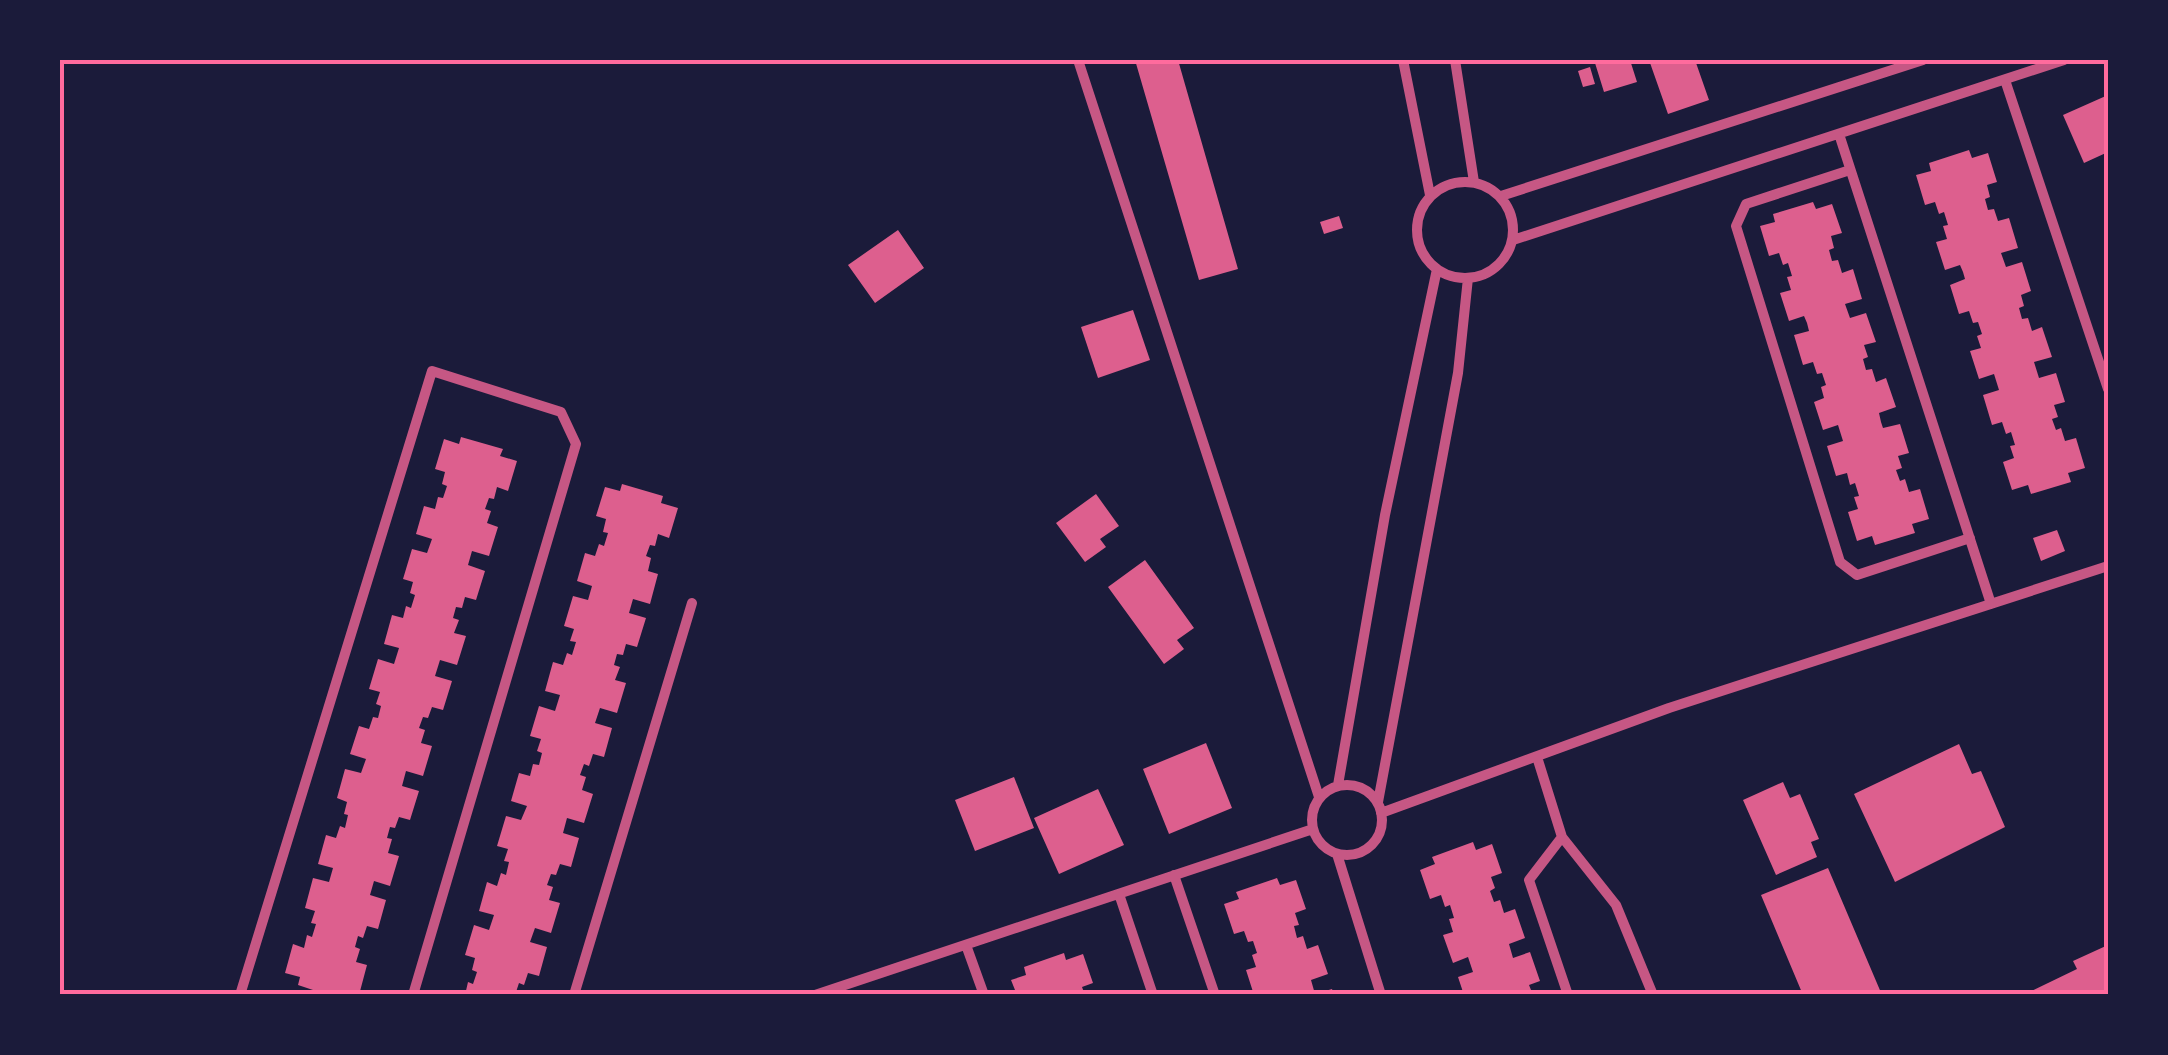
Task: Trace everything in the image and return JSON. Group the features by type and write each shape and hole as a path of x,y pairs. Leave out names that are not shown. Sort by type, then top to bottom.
{"street":[{"path":"1078,60 1320,797"},
{"path":"1403,60 1430,196"},
{"path":"1455,60 1474,182"},
{"path":"1500,196 1923,60"},
{"path":"1513,240 2064,60"},
{"path":"2005,80 2108,388"},
{"path":"1838,134 1992,604"},
{"path":"1850,170 1746,204 1736,226 1840,562 1857,575 1970,538"},
{"path":"1458,181 1474,182 1488,186 1510,209 1513,240 1508,254 1484,275 1451,276 1436,269 1418,242 1420,209 1430,196 1458,181"},
{"path":"1338,786 1385,516 1436,269"},
{"path":"1380,808 1360,787 1338,786 1320,797 1314,807 1313,829 1326,848 1337,854 1349,855 1370,846 1378,837 1458,373 1468,278"},
{"path":"240,995 432,371 561,412 576,444 413,995"},
{"path":"1380,808 1669,708 2108,566"},
{"path":"574,995 692,604"},
{"path":"1536,756 1562,837 1616,905 1653,995"},
{"path":"816,995 1313,829"},
{"path":"1562,837 1529,880 1568,995"},
{"path":"1337,854 1382,995"},
{"path":"1174,875 1215,995"},
{"path":"1119,894 1154,995"},
{"path":"966,944 984,995"}],"building":[{"path":"1135,60 1178,60 1238,269 1199,280"},
{"path":"1630,60 1637,82 1604,92 1595,63"},
{"path":"1649,60 1695,60 1709,100 1668,114"},
{"path":"1590,67 1595,84 1583,87 1578,71"},
{"path":"2108,95 2108,152 2084,163 2063,115"},
{"path":"1969,150 1972,158 1988,153 1997,182 1987,185 1988,210 1994,209 1998,221 2009,218 2018,248 2001,253 2006,267 2022,262 2031,291 2021,295 2022,319 2028,318 2032,331 2042,327 2052,357 2034,362 2039,378 2056,373 2065,402 2054,405 2058,417 2052,419 2056,430 2061,428 2065,441 2076,438 2085,468 2068,473 2071,482 2031,494 2028,485 2012,490 2003,462 2014,458 2010,446 2015,445 2002,422 1992,425 1983,395 1999,390 1994,374 1979,379 1970,351 1981,348 1977,336 1982,334 1969,311 1959,314 1950,285 1965,279 1963,272 1960,265 1945,270 1936,242 1947,239 1943,226 1948,225 1935,202 1925,205 1916,175 1931,171 1929,163"},
{"path":"1813,202 1816,209 1832,204 1842,233 1831,236 1832,261 1838,260 1842,273 1853,269 1862,299 1845,304 1850,318 1866,313 1876,342 1864,345 1868,357 1863,359 1866,370 1872,369 1876,382 1886,378 1896,407 1879,413 1881,422 1883,428 1900,424 1909,453 1898,456 1902,468 1896,470 1900,481 1905,479 1909,492 1920,489 1929,519 1912,524 1915,533 1875,545 1872,536 1857,541 1848,512 1858,509 1855,483 1850,485 1847,473 1836,476 1827,446 1843,441 1838,425 1823,430 1814,402 1824,398 1821,387 1826,385 1813,362 1803,365 1794,335 1809,331 1807,323 1804,316 1789,321 1780,293 1791,290 1787,277 1792,276 1779,253 1769,256 1760,226 1775,222 1773,214"},
{"path":"1339,216 1343,228 1324,234 1320,222"},
{"path":"898,230 924,268 875,303 848,265"},
{"path":"1133,310 1150,360 1098,378 1081,327"},
{"path":"461,437 503,449 500,456 517,461 508,491 497,487 494,499 489,498 485,509 491,511 487,523 498,527 489,556 472,551 468,565 485,571 476,600 465,597 462,608 456,607 453,618 459,620 454,633 466,636 457,665 440,660 435,676 452,681 443,710 432,707 419,728 425,730 421,743 432,746 423,776 406,771 402,786 419,791 410,820 399,817 395,828 390,827 388,853 399,856 390,886 374,881 370,895 386,900 378,929 367,926 363,938 358,936 356,962 367,965 359,995 341,990 340,995 328,995 298,985 300,977 285,973 293,944 304,948 307,935 312,937 316,924 311,923 315,911 305,908 313,878 329,882 333,868 318,864 326,835 336,838 340,826 345,828 347,802 337,798 345,769 361,773 366,759 350,754 359,726 369,729 373,717 378,718 381,706 376,704 380,692 369,689 378,659 394,664 399,648 384,644 392,615 403,618 415,595 410,593 413,582 403,579 412,549 427,553 432,539 416,534 424,506 435,509 447,486 442,484 445,472 435,469 444,439 459,444"},
{"path":"622,484 663,496 661,503 678,508 669,538 658,534 655,546 650,545 646,556 651,558 648,571 658,574 650,604 633,599 629,613 646,618 637,647 626,644 623,655 617,654 614,665 620,667 615,680 626,683 617,713 600,708 595,723 612,728 604,757 593,754 580,775 586,777 582,790 593,794 584,823 567,818 563,833 579,838 571,867 560,864 547,885 553,887 549,900 560,903 551,933 535,928 530,942 547,947 539,976 528,973 515,995 465,995 468,982 473,984 477,972 472,970 475,958 465,955 474,925 489,930 494,915 479,911 487,882 497,886 501,873 506,875 509,862 504,861 508,849 497,846 506,816 521,820 527,806 511,801 519,773 530,776 533,764 539,765 542,753 537,751 541,739 530,736 539,706 555,711 560,695 545,691 553,662 563,665 576,642 570,641 574,629 564,626 573,596 588,600 592,586 577,581 585,553 595,556 608,533 603,532 606,519 596,516 605,487 620,491"},
{"path":"1096,494 1119,526 1100,539 1106,547 1085,562 1056,523"},
{"path":"2057,530 2065,551 2041,561 2033,538"},
{"path":"1145,560 1194,628 1177,640 1184,649 1164,664 1108,587"},
{"path":"1206,743 1232,808 1169,834 1143,769"},
{"path":"1959,744 1972,774 1981,771 2005,827 1895,882 1854,794"},
{"path":"1014,777 1034,828 975,851 955,800"},
{"path":"1783,782 1790,798 1800,794 1819,839 1811,842 1817,857 1776,875 1743,800"},
{"path":"1098,789 1124,845 1059,874 1034,818"},
{"path":"1473,842 1476,850 1492,844 1502,873 1491,877 1495,888 1490,891 1494,902 1500,900 1504,913 1515,909 1525,938 1509,944 1513,958 1530,952 1540,981 1529,985 1533,995 1464,995 1458,977 1473,972 1468,957 1453,963 1443,935 1453,932 1450,905 1445,907 1441,895 1430,899 1420,870 1435,864 1432,857"},
{"path":"1828,868 1882,995 1803,995 1761,895"},
{"path":"1277,878 1280,885 1296,880 1306,909 1295,913 1299,925 1294,926 1297,938 1303,936 1307,949 1318,945 1328,974 1311,980 1315,994 1332,989 1334,995 1254,995 1246,970 1256,967 1252,955 1257,953 1244,931 1234,934 1224,904 1239,899 1236,892"},
{"path":"2108,945 2108,991 2100,995 2023,995 2077,969 2073,961"},
{"path":"1064,953 1066,960 1083,954 1093,983 1082,987 1085,995 1017,995 1011,980 1026,975 1024,967"}]}
